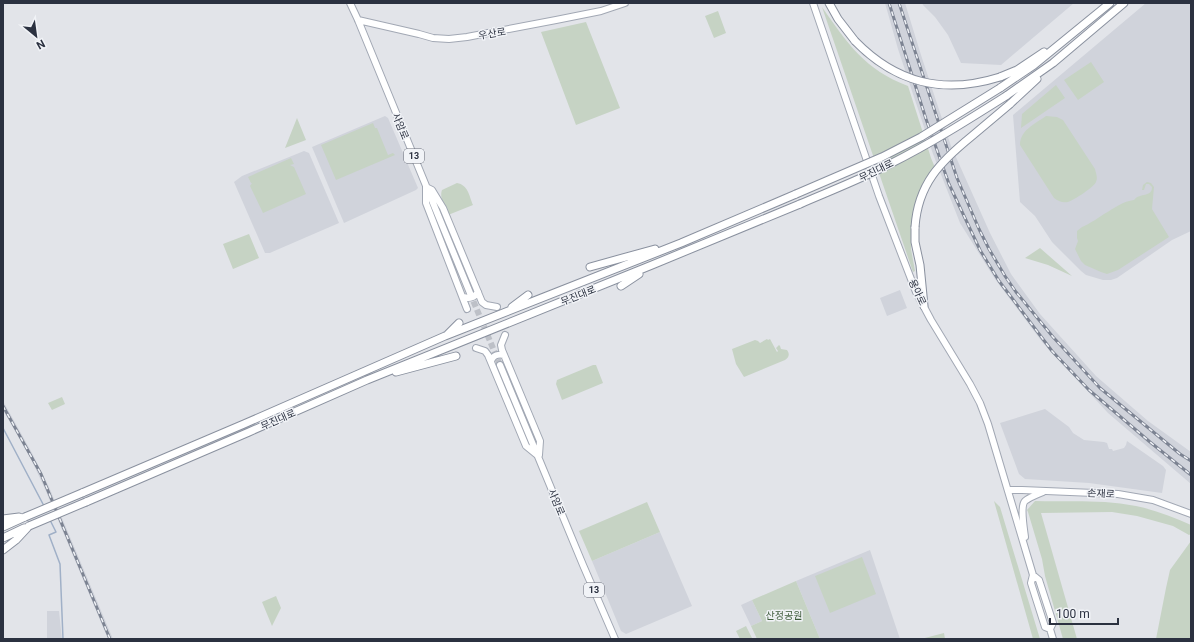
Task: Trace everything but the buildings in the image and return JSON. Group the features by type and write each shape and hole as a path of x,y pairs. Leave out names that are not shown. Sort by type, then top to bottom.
{"highway":[{"path":"830,3 838,19 855,41 866,52 890,69 911,79 941,86 968,85 1000,77 1017,70 1073,34"},
{"name":"무진대로","path":"3,528 25,516 263,416 445,336 680,243 882,157 921,137 1000,88 1034,65 1110,3"},
{"name":"무진대로","path":"3,538 367,380 800,204 888,165 954,129 1006,96 1053,63 1124,3"},
{"path":"924,306 920,265 915,242 915,217 922,194 927,184 937,168 953,152 1010,104 1053,63"},
{"path":"590,267 645,251 680,243"},
{"path":"621,286 652,265"},
{"path":"504,313 528,295"},
{"path":"445,336 459,323"},
{"path":"367,380 456,356"},
{"path":"3,520 25,516"},
{"path":"3,550 16,540 29,526"}],"main road":[{"name":"사암로","path":"350,3 470,293"},
{"name":"우산로","path":"358,20 433,38 449,39 467,37 601,11 626,3"},
{"name":"용아로","path":"813,3 879,196 916,292 970,384 980,403 988,424 1033,575 1039,580 1053,623 1050,629 1053,639"},
{"path":"467,309 426,203 426,187 432,190 443,208 484,303 497,307"},
{"path":"463,297 472,298 478,292"},
{"path":"505,335 501,346 540,442 538,456"},
{"path":"476,348 485,351 526,446 538,456"},
{"path":"490,361 496,355 504,355"},
{"name":"사암로","path":"500,365 615,639"},
{"name":"손재로","path":"1008,490 1118,494 1153,500 1191,514"},
{"path":"1027,552 1022,510 1023,504 1026,500 1046,491"}],"shaded area":[{"path":"885,3 905,3 951,146 990,233 1011,274 1040,314 1096,376 1148,421 1191,452 1191,484 1108,413 1043,343 995,279 960,223 933,154 898,49"},
{"path":"922,3 1074,3 1001,65 961,63 948,35 935,17"},
{"path":"1146,3 1191,3 1191,231 1172,240 1117,278 1103,280 1086,275 1081,271 1052,242 1035,216 1020,202 1013,115"},
{"path":"385,116 388,118 418,188 344,223 312,147"},
{"path":"304,151 309,153 339,223 270,253 265,253 234,182 242,176"},
{"path":"900,290 907,308 887,316 880,298"},
{"path":"3,401 49,487 113,639 108,639 45,489 29,455 3,410"},
{"path":"1045,409 1069,427 1073,433 1084,440 1107,443 1109,449 1112,449 1113,451 1124,448 1127,441 1163,466 1166,470 1162,493 1089,483 1025,479 1019,474 1000,423"},
{"path":"660,532 692,606 626,634 621,631 592,561"},
{"path":"870,550 900,639 820,639 796,581"},
{"path":"752,600 762,621 751,626 741,605"},
{"path":"47,611 59,611 62,639 47,639"}],"green space":[{"path":"822,7 858,54 880,72 908,86 936,170 913,220 911,249 915,271 913,272"},
{"path":"718,11 726,33 714,38 705,16"},
{"path":"586,22 620,108 576,125 541,32"},
{"path":"1091,62 1104,82 1078,100 1064,80"},
{"path":"1056,85 1065,98 1021,128 1022,114"},
{"path":"1046,116 1057,117 1063,120 1095,169 1097,180 1092,187 1068,202 1060,202 1054,198 1020,145 1025,131"},
{"path":"297,118 306,140 285,148"},
{"path":"373,123 375,128 377,128 388,155 393,153 395,155 336,180 321,145"},
{"path":"291,158 294,164 290,165 294,167 306,194 263,213 250,186 252,183 248,177"},
{"path":"1147,182 1151,183 1154,187 1152,209 1169,237 1118,270 1107,274 1085,265 1081,261 1075,249 1078,241 1077,231 1115,207 1134,200 1139,196 1150,193 1152,187 1149,184 1146,184 1144,190 1142,190 1143,185"},
{"path":"457,183 466,188 473,205 448,215 441,193 442,190"},
{"path":"249,234 259,258 233,269 223,244"},
{"path":"1040,248 1072,276 1048,265 1025,258"},
{"path":"770,339 777,352 778,351 776,348 779,345 781,349 787,350 789,353 788,357 785,360 744,377 736,364 732,349 755,340 760,343"},
{"path":"596,365 603,383 562,400 556,384 557,380"},
{"path":"62,397 65,404 52,410 48,403"},
{"path":"994,501 1000,507 1040,639 1033,639"},
{"path":"1035,501 1111,502 1136,506 1164,514 1191,525 1191,534 1189,535 1173,526 1137,516 1112,512 1041,513 1077,639 1063,639 1045,576 1042,559 1027,510"},
{"path":"647,502 660,532 592,561 579,531"},
{"path":"1191,541 1191,639 1156,639 1170,570"},
{"path":"862,557 876,594 830,613 815,576"},
{"name":"산정공원","path":"796,581 820,639 757,639 751,626 762,621 752,600"},
{"path":"276,596 281,608 272,626 262,602"},
{"path":"746,626 752,638 740,639 736,631"},
{"path":"944,633 945,639 921,639"}],"waterway":[{"path":"3,428 44,506"},
{"path":"50,520 56,532 49,535 60,564 63,639"}],"tunnel":[{"path":"470,293 500,365"}],"railway":[{"path":"889,3 926,119 949,184 980,250 999,281 1052,351 1089,390 1191,475"},
{"path":"899,3 957,178 979,229 1005,276 1016,292 1053,337 1100,388 1180,454 1191,461"},
{"path":"3,406 41,474 110,639"}]}
